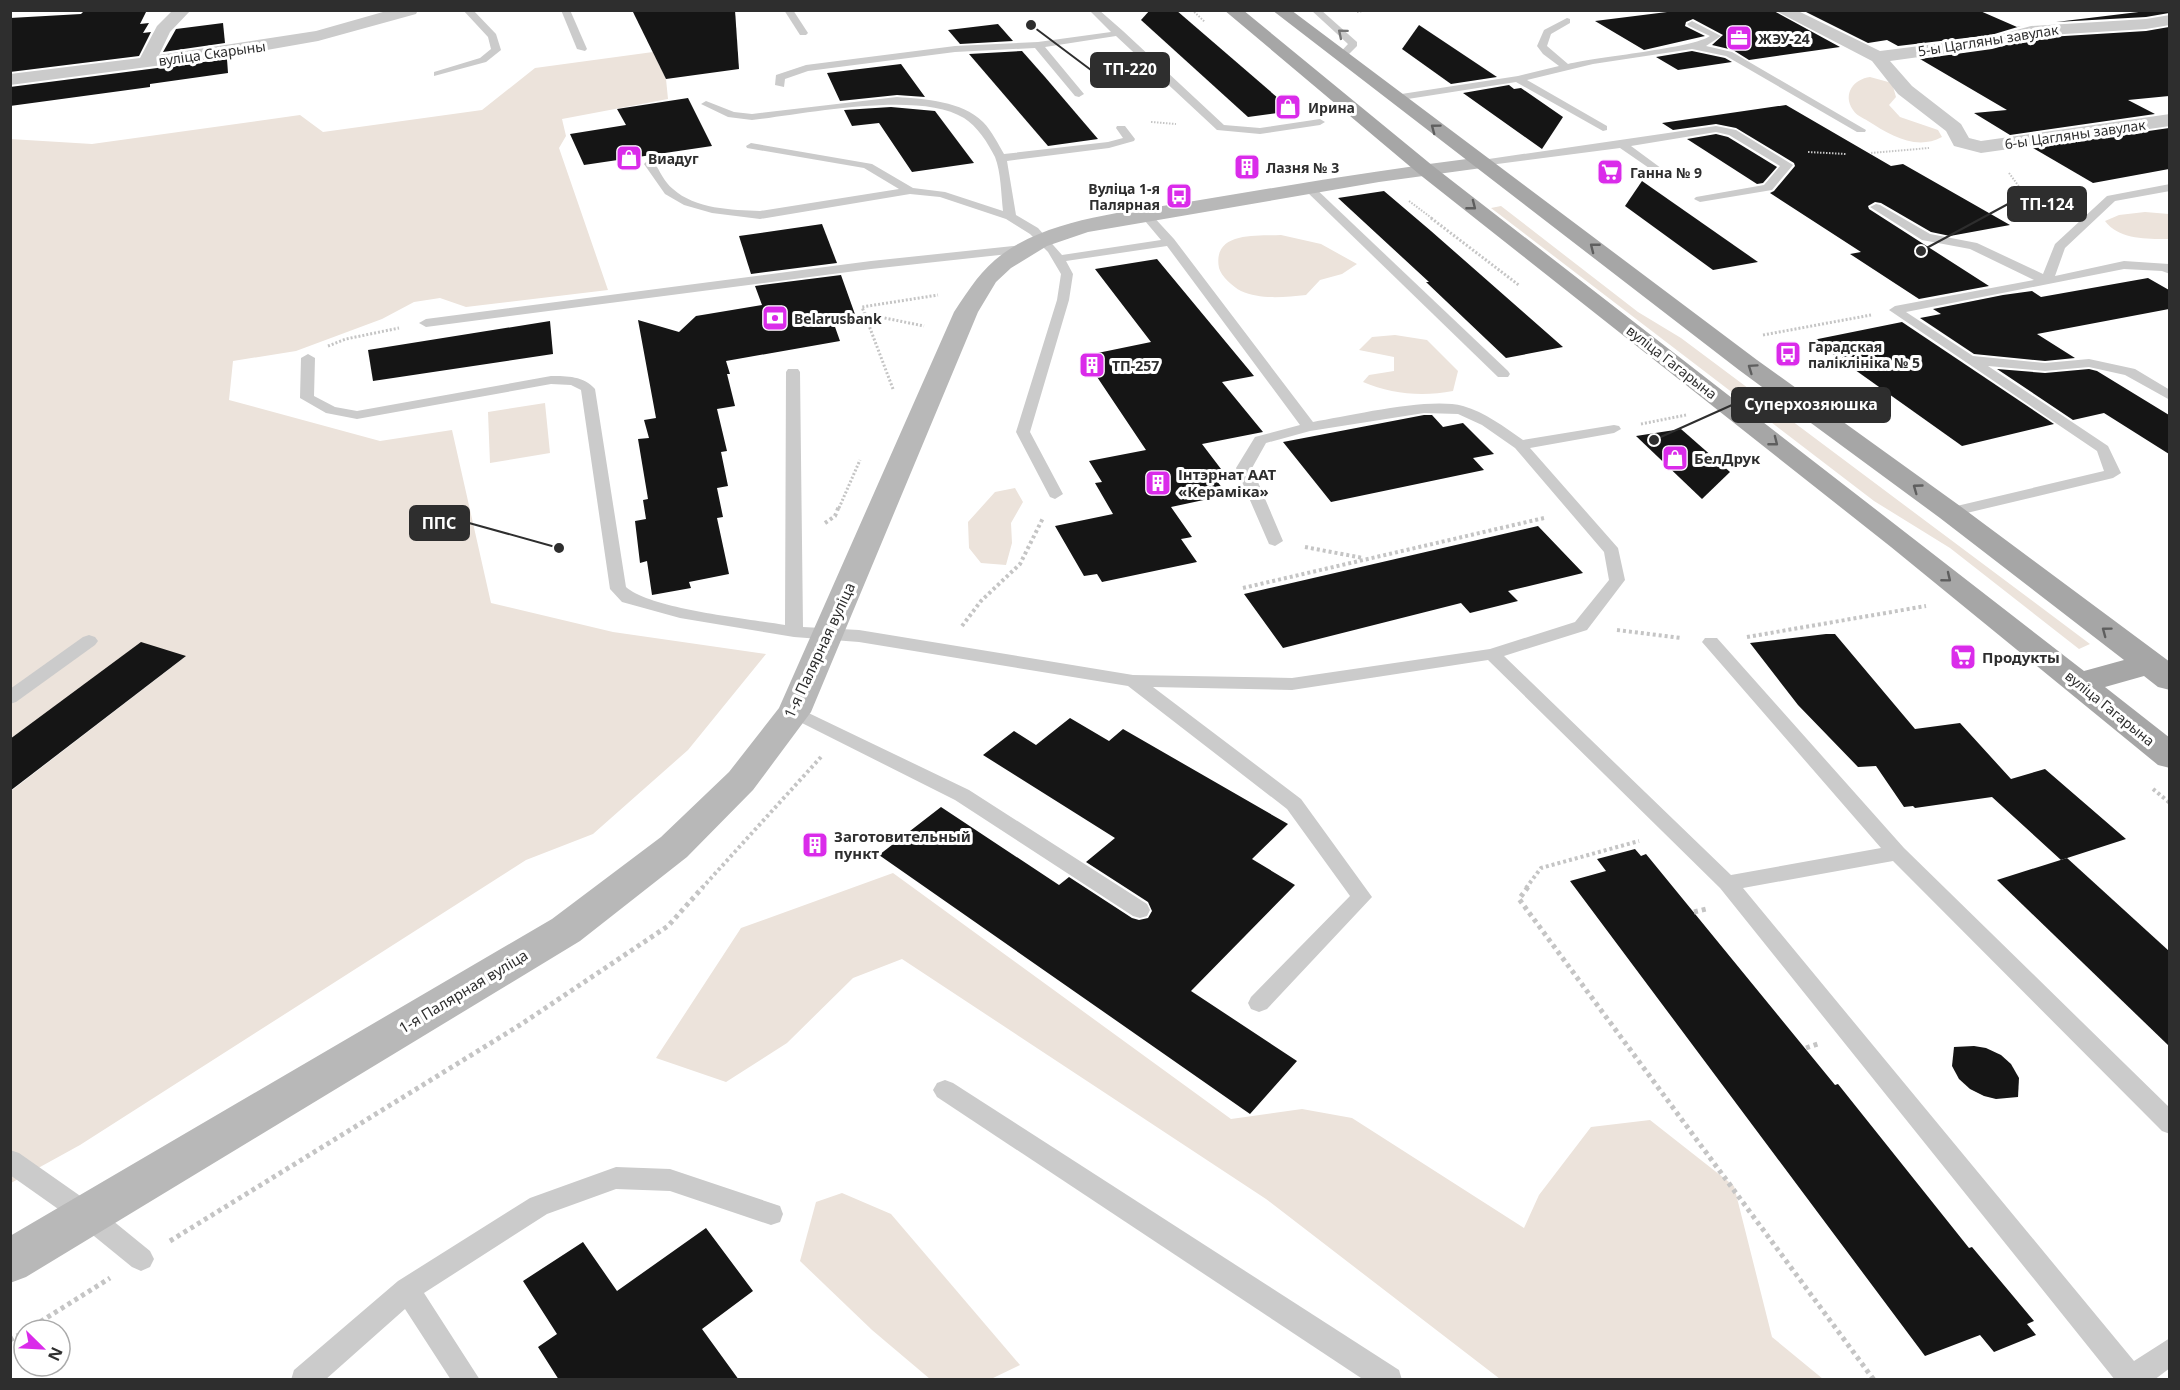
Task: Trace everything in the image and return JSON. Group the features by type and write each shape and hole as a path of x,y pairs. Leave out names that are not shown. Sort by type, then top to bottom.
{"main road":[{"name":"вуліца Гагарына","path":"1232,10 1426,170 2169,756"},
{"path":"1280,10 1748,365 1950,512 2159,671"},
{"path":"2079,683 2159,671"}],"street":[{"path":"146,63 163,30 183,10"},
{"name":"вуліца Скарыны","path":"10,80 146,63 318,36 410,10"},
{"path":"1782,10 1878,57 1905,90 1954,128 1961,142 1975,146"},
{"name":"5-ы Цагляны завулак","path":"1878,57 1992,42 2031,31 2146,24 2169,20"},
{"name":"6-ы Цагляны завулак","path":"1975,146 2169,120"},
{"name":"1-я Палярная вуліца","path":"10,1261 566,930 674,847 741,781 794,712 966,312 991,274 1084,226 1309,188 1482,163"}],"lane":[{"path":"437,74 483,60 496,50 493,36 467,10"},
{"path":"565,10 582,49"},
{"path":"788,10 803,33"},
{"path":"1093,10 1221,128 1260,131 1320,122"},
{"path":"1315,10 1354,44 1341,57"},
{"path":"1567,21 1547,32 1542,46 1546,52 1567,68"},
{"path":"1395,98 1518,79 1593,61 1707,44 1716,36 1692,24"},
{"path":"780,85 780,76 806,68 955,49 1038,45 1119,33"},
{"path":"1038,45 1079,94"},
{"path":"1692,46 1729,54 1861,130"},
{"path":"1518,79 1603,128"},
{"path":"706,104 732,115 752,117 897,99 931,104 967,115 980,125 1001,158 1010,217"},
{"path":"1001,158 1130,140 1121,128"},
{"path":"1482,163 1716,129 1732,132 1746,139 1787,165 1768,188 1700,199"},
{"path":"1622,144 1665,176"},
{"path":"751,146 868,166 910,191"},
{"path":"650,164 668,192 678,198 717,210 740,214 760,215 910,191 941,194 1010,217 1067,274 1063,300 1023,432 1055,494"},
{"path":"2047,281 2059,247 2111,198 2169,187"},
{"path":"1309,188 1503,374"},
{"path":"1876,207 1926,237 1973,246 2047,281"},
{"path":"1146,215 1170,242 1309,427"},
{"path":"426,323 871,265 1041,249 1170,242"},
{"path":"1895,310 2124,265 2165,267 2169,270"},
{"path":"1895,310 2103,450 2113,473 1950,512"},
{"path":"309,358 307,398 331,410 357,415 551,380 567,380 584,385 588,389 618,588 628,598 651,606 794,632 860,636 1133,681 1292,684 1492,654 1581,626 1617,580 1612,551 1520,445 1487,422 1460,410 1424,410 1309,427 1260,440 1244,468 1275,542"},
{"path":"1969,360 2045,367 2089,363 2130,372 2169,396"},
{"path":"793,372 794,632"},
{"path":"1520,445 1614,429"},
{"path":"10,698 89,641"},
{"path":"1711,642 1897,853 2169,1124"},
{"path":"1492,654 1727,883 2131,1379 2169,1352"},
{"path":"1133,681 1294,804 1362,897 1259,1003"},
{"path":"794,712 962,795 1140,910"},
{"path":"1727,883 1897,853"},
{"path":"945,1090 1389,1380"},
{"path":"10,1161 87,1215 141,1259"},
{"path":"304,1380 407,1290 539,1206 616,1178 670,1180 771,1214"},
{"path":"407,1290 467,1380"}],"path":[{"path":"1746,139 1790,150 1846,154"},
{"path":"1866,153 1975,146 1988,154 2013,177 2040,215 2075,232"},
{"path":"893,389 862,307 941,295"},
{"path":"1763,335 1895,310"},
{"path":"865,314 930,327"},
{"path":"309,358 322,348 346,339 426,323"},
{"path":"1614,429 1686,416"},
{"path":"944,650 981,601 1020,564 1055,494"},
{"path":"1243,588 1577,511"},
{"path":"1275,542 1366,559"},
{"path":"1581,626 1711,642 1930,605"},
{"path":"1647,839 1541,868 1519,899 1874,1380"},
{"path":"1698,900 1713,918"},
{"path":"1694,912 1706,909"},
{"path":"1811,1035 1826,1052"},
{"path":"1806,1048 1818,1044"}],"shaded area":[{"path":"653,52 666,79 668,99 562,119 566,136 559,148 608,290 466,307 440,298 414,302 382,319 296,351 233,361 229,400 380,441 452,430 491,603 613,632 766,654 688,750 593,834 526,860 80,1145 11,1183 11,791 185,657 11,739 10,139 92,144 300,115 323,132 482,110 535,68"},
{"path":"1870,77 1892,83 1896,97 1889,105 1900,117 1938,130 1942,137 1932,141 1913,142 1894,136 1856,113 1850,104 1849,93 1855,84"},
{"path":"1501,206 1638,312 1681,338 2090,644 2079,649 1950,548 1874,501 1491,208"},
{"path":"2145,212 2169,214 2169,239 2126,235 2118,232 2105,221 2119,215"},
{"path":"1281,235 1321,244 1357,264 1342,274 1320,280 1306,295 1265,297 1249,294 1234,287 1222,274 1219,268 1219,256 1222,247 1229,242 1249,236"},
{"path":"1395,335 1427,340 1458,371 1453,391 1430,394 1407,393 1363,382 1369,375 1394,371 1394,357 1359,350 1372,337"},
{"path":"545,403 550,453 490,463 488,412"},
{"path":"1015,488 1023,502 1011,523 1012,543 1006,565 981,563 969,548 968,522 995,492"},
{"path":"893,873 1231,1119 1302,1109 1352,1118 1524,1228 1539,1195 1591,1127 1650,1120 1734,1186 1772,1337 1823,1379 1500,1379 1266,1199 902,959 853,978 787,1043 726,1082 656,1058 741,928"},
{"path":"842,1193 891,1214 1020,1365 991,1379 930,1379 872,1330 800,1261 816,1202"}],"building":[{"path":"147,10 140,24 149,23 143,33 151,32 139,56 10,72 10,18"},
{"path":"632,10 735,10 739,69 666,79"},
{"path":"1150,10 1176,10 1293,111 1248,117 1141,20"},
{"path":"1683,10 1772,10 1840,47 1749,60 1733,50 1712,45 1723,35 1693,19 1686,22 1685,26 1705,36 1644,50 1595,21"},
{"path":"1802,10 1978,10 2017,27 2021,26 1991,35 1898,46 1887,40 1868,43"},
{"path":"2169,10 2169,13 2146,17 2056,22"},
{"path":"223,23 225,43 163,52 176,29"},
{"path":"998,24 1013,41 960,44 948,30"},
{"path":"1419,25 1497,77 1451,84 1402,49"},
{"path":"2169,27 2169,96 2128,100 2155,114 2010,135 1974,113 2007,110 1920,59 1992,49 2032,38 2146,31"},
{"path":"1022,51 1098,139 1048,146 969,54"},
{"path":"1692,51 1725,58 1732,62 1678,70 1656,57"},
{"path":"227,59 228,73 150,84 150,87 10,106 10,87"},
{"path":"901,64 925,97 897,95 840,101 827,73"},
{"path":"1509,85 1514,89 1521,88 1563,117 1542,149 1463,93"},
{"path":"688,98 712,146 584,165 570,134 626,125 617,109"},
{"path":"1786,105 1891,166 1903,164 2010,225 1950,236 1931,232 1881,203 1875,202 1868,206 1869,209 1989,286 1919,299 1850,254 1861,252 1770,193 1795,166 1794,163 1736,128 1716,124 1673,130 1662,123"},
{"path":"891,107 935,111 974,163 912,172 879,123 852,126 844,110"},
{"path":"2169,128 2169,169 2093,183 2033,148"},
{"path":"1716,134 1728,137 1777,167 1763,183 1757,184 1687,139"},
{"path":"1642,181 1758,262 1713,270 1625,206"},
{"path":"1384,191 1563,347 1506,358 1426,282 1429,282 1338,198"},
{"path":"822,224 837,263 751,274 739,236"},
{"path":"1157,259 1254,376 1222,382 1263,432 1202,444 1221,469 1210,472 1223,489 1208,492 1213,498 1171,507 1192,537 1181,539 1197,562 1102,582 1097,574 1084,576 1055,526 1113,514 1095,483 1102,482 1089,461 1146,450 1083,356 1151,342 1095,269"},
{"path":"841,275 857,320 834,324 840,341 726,361 735,406 717,409 727,451 721,452 728,486 717,488 723,517 717,518 729,574 689,582 691,588 652,595 647,561 640,563 635,521 646,519 643,500 648,499 638,439 649,438 644,420 656,418 638,320 679,332 696,316 762,305 755,286"},
{"path":"2148,278 2169,290 2169,309 2037,334 2075,358 2045,361 1974,354 1920,318 1941,314 1933,309 2003,295 2032,291 2041,297"},
{"path":"550,321 553,354 373,381 368,350"},
{"path":"1902,322 2054,424 1962,446 1813,340"},
{"path":"1997,369 2045,373 2089,369 2097,371 2169,415 2169,454 2104,413 2073,420"},
{"path":"1432,415 1443,427 1463,423 1494,454 1473,458 1484,470 1331,502 1283,442"},
{"path":"1681,429 1730,472 1702,499 1636,436"},
{"path":"1538,526 1583,573 1508,591 1518,601 1470,613 1461,603 1283,648 1244,594"},
{"path":"1835,634 1915,729 1960,723 2011,779 2045,769 2126,839 2061,860 1992,797 1915,808 1913,806 1904,807 1876,766 1858,767 1798,705 1750,643"},
{"path":"141,642 186,656 10,791 10,739"},
{"path":"1070,718 1109,741 1123,729 1288,824 1252,859 1295,885 1191,991 1297,1061 1250,1114 879,855 941,807 1059,885 1069,877 1132,918 1139,920 1148,918 1152,911 1148,902 1086,862 1115,838 983,755 1014,731 1036,745"},
{"path":"1635,849 1641,856 1646,854 1835,1085 1838,1084 1969,1248 1972,1247 2034,1321 2027,1324 2036,1335 1994,1352 1980,1335 1925,1356 1570,881 1606,871 1597,859"},
{"path":"2067,858 2169,951 2169,1046 1997,880"},
{"path":"1954,1047 1986,1048 2001,1055 2011,1064 2019,1078 2018,1097 1996,1099 1984,1096 1970,1089 1959,1079 1952,1066"},
{"path":"706,1228 753,1291 702,1329 739,1380 559,1380 538,1347 557,1334 523,1281 583,1242 617,1291"}],"place":[{"name":"ТП-220","path":"1031,25"},
{"name":"ЖЭУ-24","path":"1739,38"},
{"name":"Ирина","path":"1288,107"},
{"name":"Виадуг","path":"629,158"},
{"name":"Лазня № 3","path":"1247,167"},
{"name":"Ганна № 9","path":"1610,172"},
{"name":"Вуліца 1-я Палярная","path":"1179,196"},
{"name":"ТП-124","path":"1921,251"},
{"name":"Belarusbank","path":"775,318"},
{"name":"Гарадская паліклініка № 5","path":"1788,354"},
{"name":"ТП-257","path":"1092,365"},
{"name":"Суперхозяюшка","path":"1654,440"},
{"name":"БелДрук","path":"1675,458"},
{"name":"Інтэрнат ААТ «Кераміка»","path":"1158,483"},
{"name":"ППС","path":"559,548"},
{"name":"Продукты","path":"1963,657"},
{"name":"Заготовительный пункт","path":"815,845"}]}
